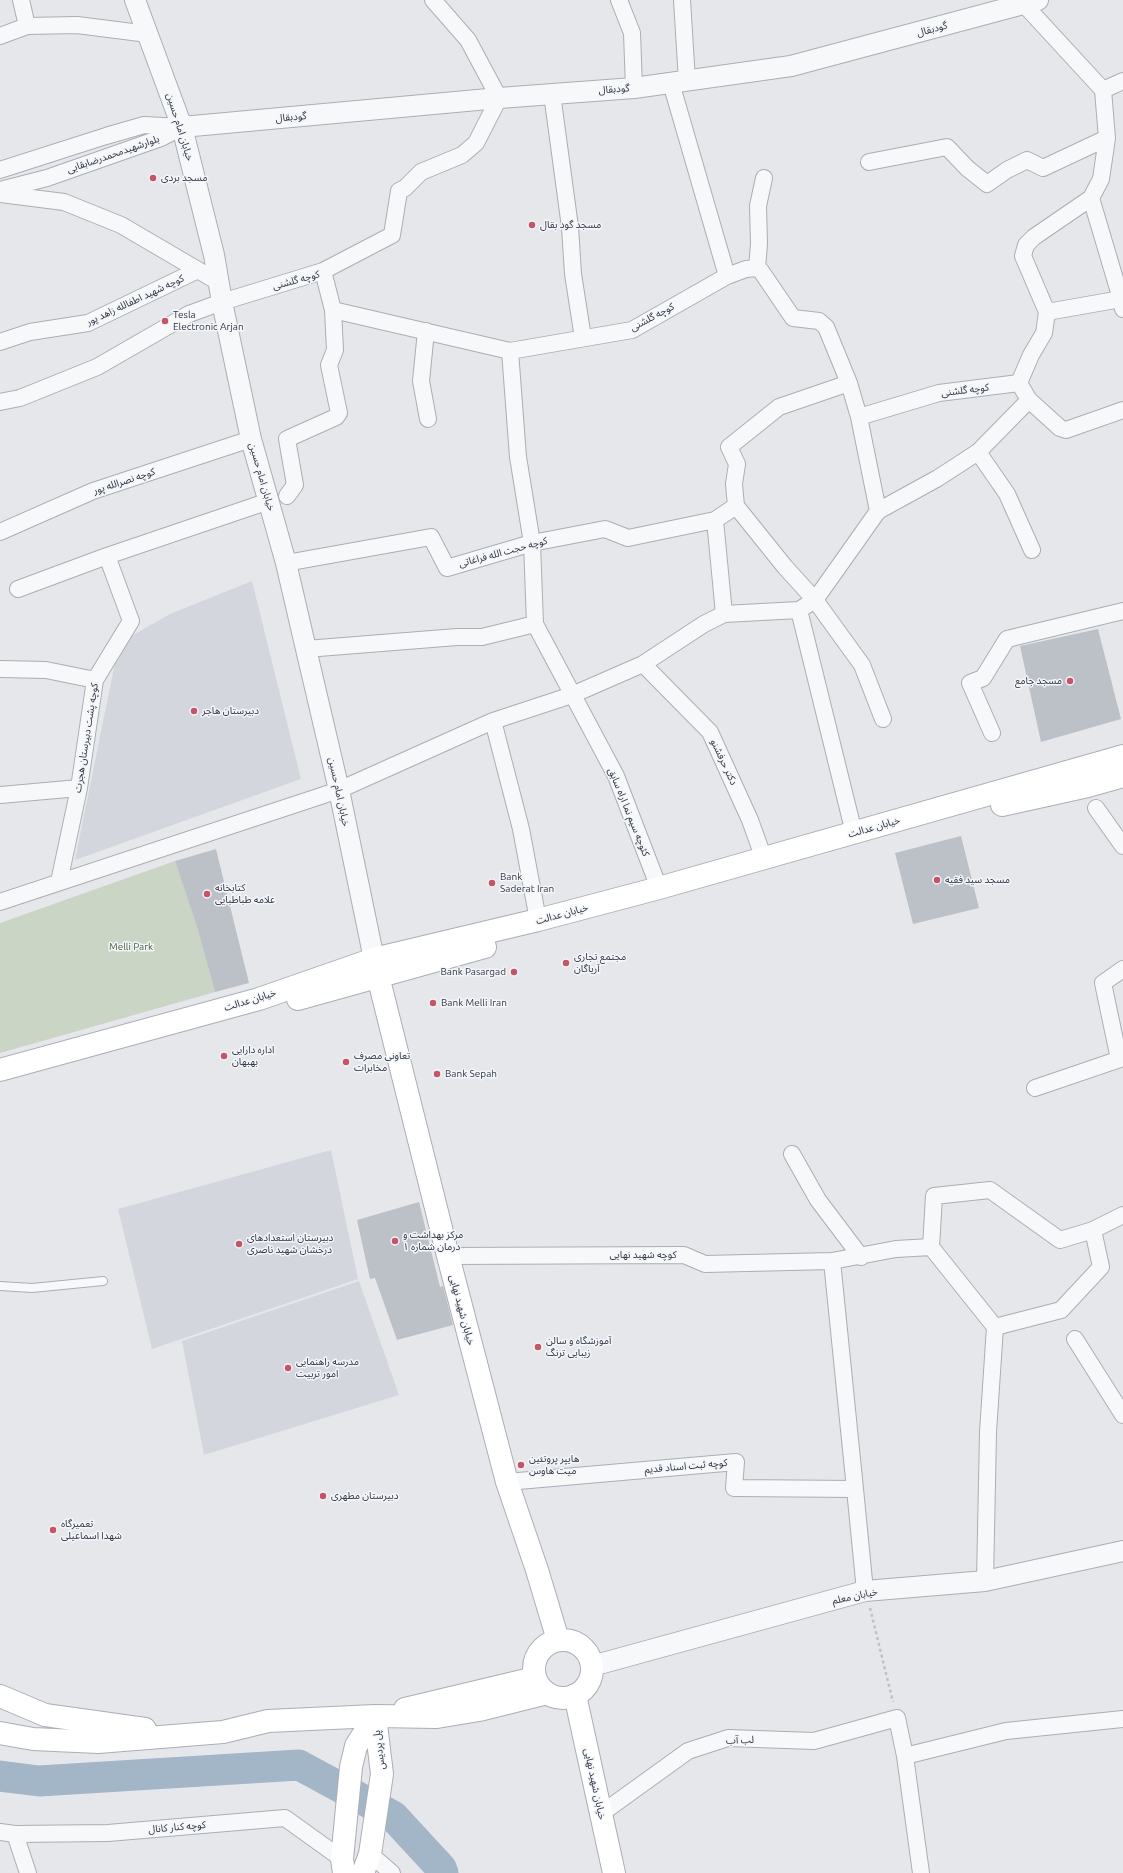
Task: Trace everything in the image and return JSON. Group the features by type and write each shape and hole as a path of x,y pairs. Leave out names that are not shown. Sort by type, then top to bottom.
{"main road":[{"name":"خیابان عدالت","path":"0,1082 538,920 764,859 1123,756"},
{"name":"خیابان عدالت","path":"0,1070 259,998 983,809 1088,786 1123,776"},
{"name":"خیابان شهید نهایی","path":"376,968 448,1256 507,1482 537,1570 558,1640"},
{"path":"558,1640 570,1640 585,1650 592,1666 592,1673 586,1686 575,1695 566,1698 556,1697 541,1685 534,1665 538,1654 547,1645 558,1640"},
{"path":"0,1733 33,1739 98,1742 178,1734 223,1732 268,1721 375,1716 437,1717 479,1710 541,1685"},
{"name":"خیابان شهید نهایی","path":"575,1695 614,1873"},
{"path":"0,1696 45,1715"},
{"path":"0,1711 45,1715 178,1734"},
{"name":"پل پردیس","path":"343,1859 351,1767 356,1746 375,1716"},
{"name":"پل پردیس","path":"368,1858 382,1774 375,1716"}],"street":[{"path":"22,0 27,26"},
{"name":"خیابان امام حسین","path":"135,0 182,127 214,255 251,439 278,498 286,563 339,790 376,968"},
{"path":"323,271 392,235 399,191 405,188 421,172 462,155 476,142 499,98 468,40 433,0"},
{"path":"619,0 632,33 634,88"},
{"path":"682,0 679,82 727,276"},
{"path":"1027,2 1104,90 1107,138 1101,179 1091,198 1034,237 1026,246 1023,256 1047,312 1044,333 1031,355 1019,383 1029,400 1060,428 1066,430 1123,410"},
{"name":"گودبقال","path":"182,127 499,98 634,88 792,66 1027,2"},
{"path":"0,36 27,26 77,25 148,34"},
{"path":"1104,90 1123,81"},
{"path":"552,94 570,227 573,274 583,338"},
{"name":"بلوارشهیدمحمدرضابقایی","path":"0,170 144,125 182,127"},
{"name":"بلوارشهیدمحمدرضابقایی","path":"0,190 47,178 161,138 182,127"},
{"path":"869,162 947,147 967,168 987,184 1007,170 1027,160 1043,168 1107,138"},
{"path":"764,178 758,206 759,244 757,268 793,318 819,321 826,327 849,383 859,417 878,511"},
{"path":"0,194 64,202 121,226 198,270 221,293 189,314 97,367 20,398 0,402"},
{"path":"1047,312 1122,302 1091,198"},
{"name":"کوچه گلشنی","path":"221,293 323,271 333,310 510,351 632,330 727,276 746,269 757,268"},
{"name":"کوچه شهید اطفالله زاهد پور","path":"0,342 30,332 88,323 198,270"},
{"path":"18,589 107,556 278,498 295,485 287,439 336,417 339,413 329,366 335,350 333,310"},
{"path":"426,331 421,381 428,419"},
{"path":"306,649 457,636 482,637 535,624 532,543 518,457 510,351"},
{"path":"849,383 780,407 729,447 737,464 734,484 736,506 785,567 815,600 862,665 883,719"},
{"name":"کوچه گلشنی","path":"859,417 939,393 1019,383"},
{"path":"0,902 339,790 493,721 572,695 644,664 704,624 724,614 799,610 815,600 878,511 938,478 978,452 1029,400"},
{"name":"کوچه نصرالله پور","path":"0,532 93,491 251,439"},
{"path":"978,452 1007,494 1032,550"},
{"path":"724,614 715,520 736,506"},
{"name":"کوچه حجت الله فراغاتی","path":"286,563 431,537 447,568 532,543 605,529 628,538 715,520"},
{"name":"کوچه پشت دبیرستان هجرت","path":"60,882 78,788 95,680 130,621 107,556"},
{"path":"799,610 854,833"},
{"path":"992,733 970,683 983,678 1007,639 1123,611"},
{"name":"کئوچه سیم نما اراه سابق","path":"535,624 616,776 659,888"},
{"name":"دکتر حرفشنو","path":"644,664 710,732 750,820 764,859"},
{"path":"0,668 46,670 95,680"},
{"path":"493,721 521,829 538,920"},
{"path":"0,795 78,788"},
{"path":"1096,808 1123,846"},
{"path":"1035,1088 1121,1058 1103,983 1123,968"},
{"path":"792,1154 818,1200 861,1257"},
{"path":"985,1581 988,1432 995,1327 931,1247 934,1196 990,1190 1060,1240 1093,1230 1123,1215"},
{"path":"995,1327 1061,1310 1101,1267 1093,1230"},
{"name":"کوچه شهید نهایی","path":"448,1256 684,1255 705,1264 832,1261 861,1257 896,1249 931,1247"},
{"path":"832,1261 854,1489 866,1592"},
{"path":"1075,1339 1123,1415"},
{"name":"کوچه ثبت اسناد قدیم","path":"507,1482 736,1462 734,1488 854,1489"},
{"name":"خیابان معلم","path":"592,1666 866,1592 985,1581 1123,1551"},
{"path":"897,1718 905,1756 918,1872"},
{"name":"لب آب","path":"602,1813 688,1751 728,1738 814,1741 897,1718"},
{"path":"905,1756 1006,1731 1123,1719"},
{"name":"کوچه کنار کانال","path":"8,1833 108,1833 285,1818 343,1859"},
{"path":"8,1833 28,1873"},
{"path":"368,1858 392,1873"}],"lane":[{"path":"0,1286 32,1288 103,1281"}],"path":[{"path":"866,1592 897,1718"}],"shaded area":[{"name":"دبیرستان هاجر","path":"252,581 301,779 75,860 119,643 170,614"},
{"name":"دبیرستان استعدادهای درخشان شهید ناصری","path":"331,1150 358,1279 152,1349 118,1209"},
{"name":"مدرسه راهنمایی امور تربیت","path":"359,1281 399,1395 204,1455 182,1341"}],"green space":[{"name":"Melli Park","path":"175,861 197,927 215,992 0,1053 0,923"}],"building":[{"name":"مسجد جامع","path":"1098,629 1121,719 1041,742 1020,646"},
{"name":"مسجد سید فقیه","path":"961,836 979,908 913,924 895,853"},
{"name":"کتابخانه علامه طباطبایی","path":"216,849 249,983 215,992 197,927 175,861"},
{"path":"419,1202 440,1287 443,1286 453,1325 397,1340 375,1278 370,1279 357,1220"}],"waterway":[{"path":"0,1776 39,1781 299,1765 393,1816 441,1868 443,1873"}],"place":[{"name":"مسجد بردی","path":"153,178"},
{"name":"مسجد گود بقال","path":"532,225"},
{"name":"Tesla Electronic Arjan","path":"165,321"},
{"name":"مسجد جامع","path":"1070,681"},
{"name":"دبیرستان هاجر","path":"194,711"},
{"name":"مسجد سید فقیه","path":"937,880"},
{"name":"Bank Saderat Iran","path":"492,883"},
{"name":"کتابخانه علامه طباطبایی","path":"207,894"},
{"name":"مجتمع تجاری آریاگان","path":"566,963"},
{"name":"Bank Pasargad","path":"514,972"},
{"name":"Bank Melli Iran","path":"433,1003"},
{"name":"اداره دارایی بهبهان","path":"224,1056"},
{"name":"تعاونی مصرف مخابرات","path":"346,1062"},
{"name":"Bank Sepah","path":"437,1074"},
{"name":"مرکز بهداشت و درمان شماره ۱","path":"395,1241"},
{"name":"دبیرستان استعدادهای درخشان شهید ناصری","path":"239,1244"},
{"name":"آموزشگاه و سالن زیبایی ترنگ","path":"538,1347"},
{"name":"مدرسه راهنمایی امور تربیت","path":"288,1368"},
{"name":"هایپر پروتئین میت هاوس","path":"521,1465"},
{"name":"دبیرستان مطهری","path":"323,1496"},
{"name":"تعمیرگاه شهدا اسماعیلی","path":"53,1530"}]}
